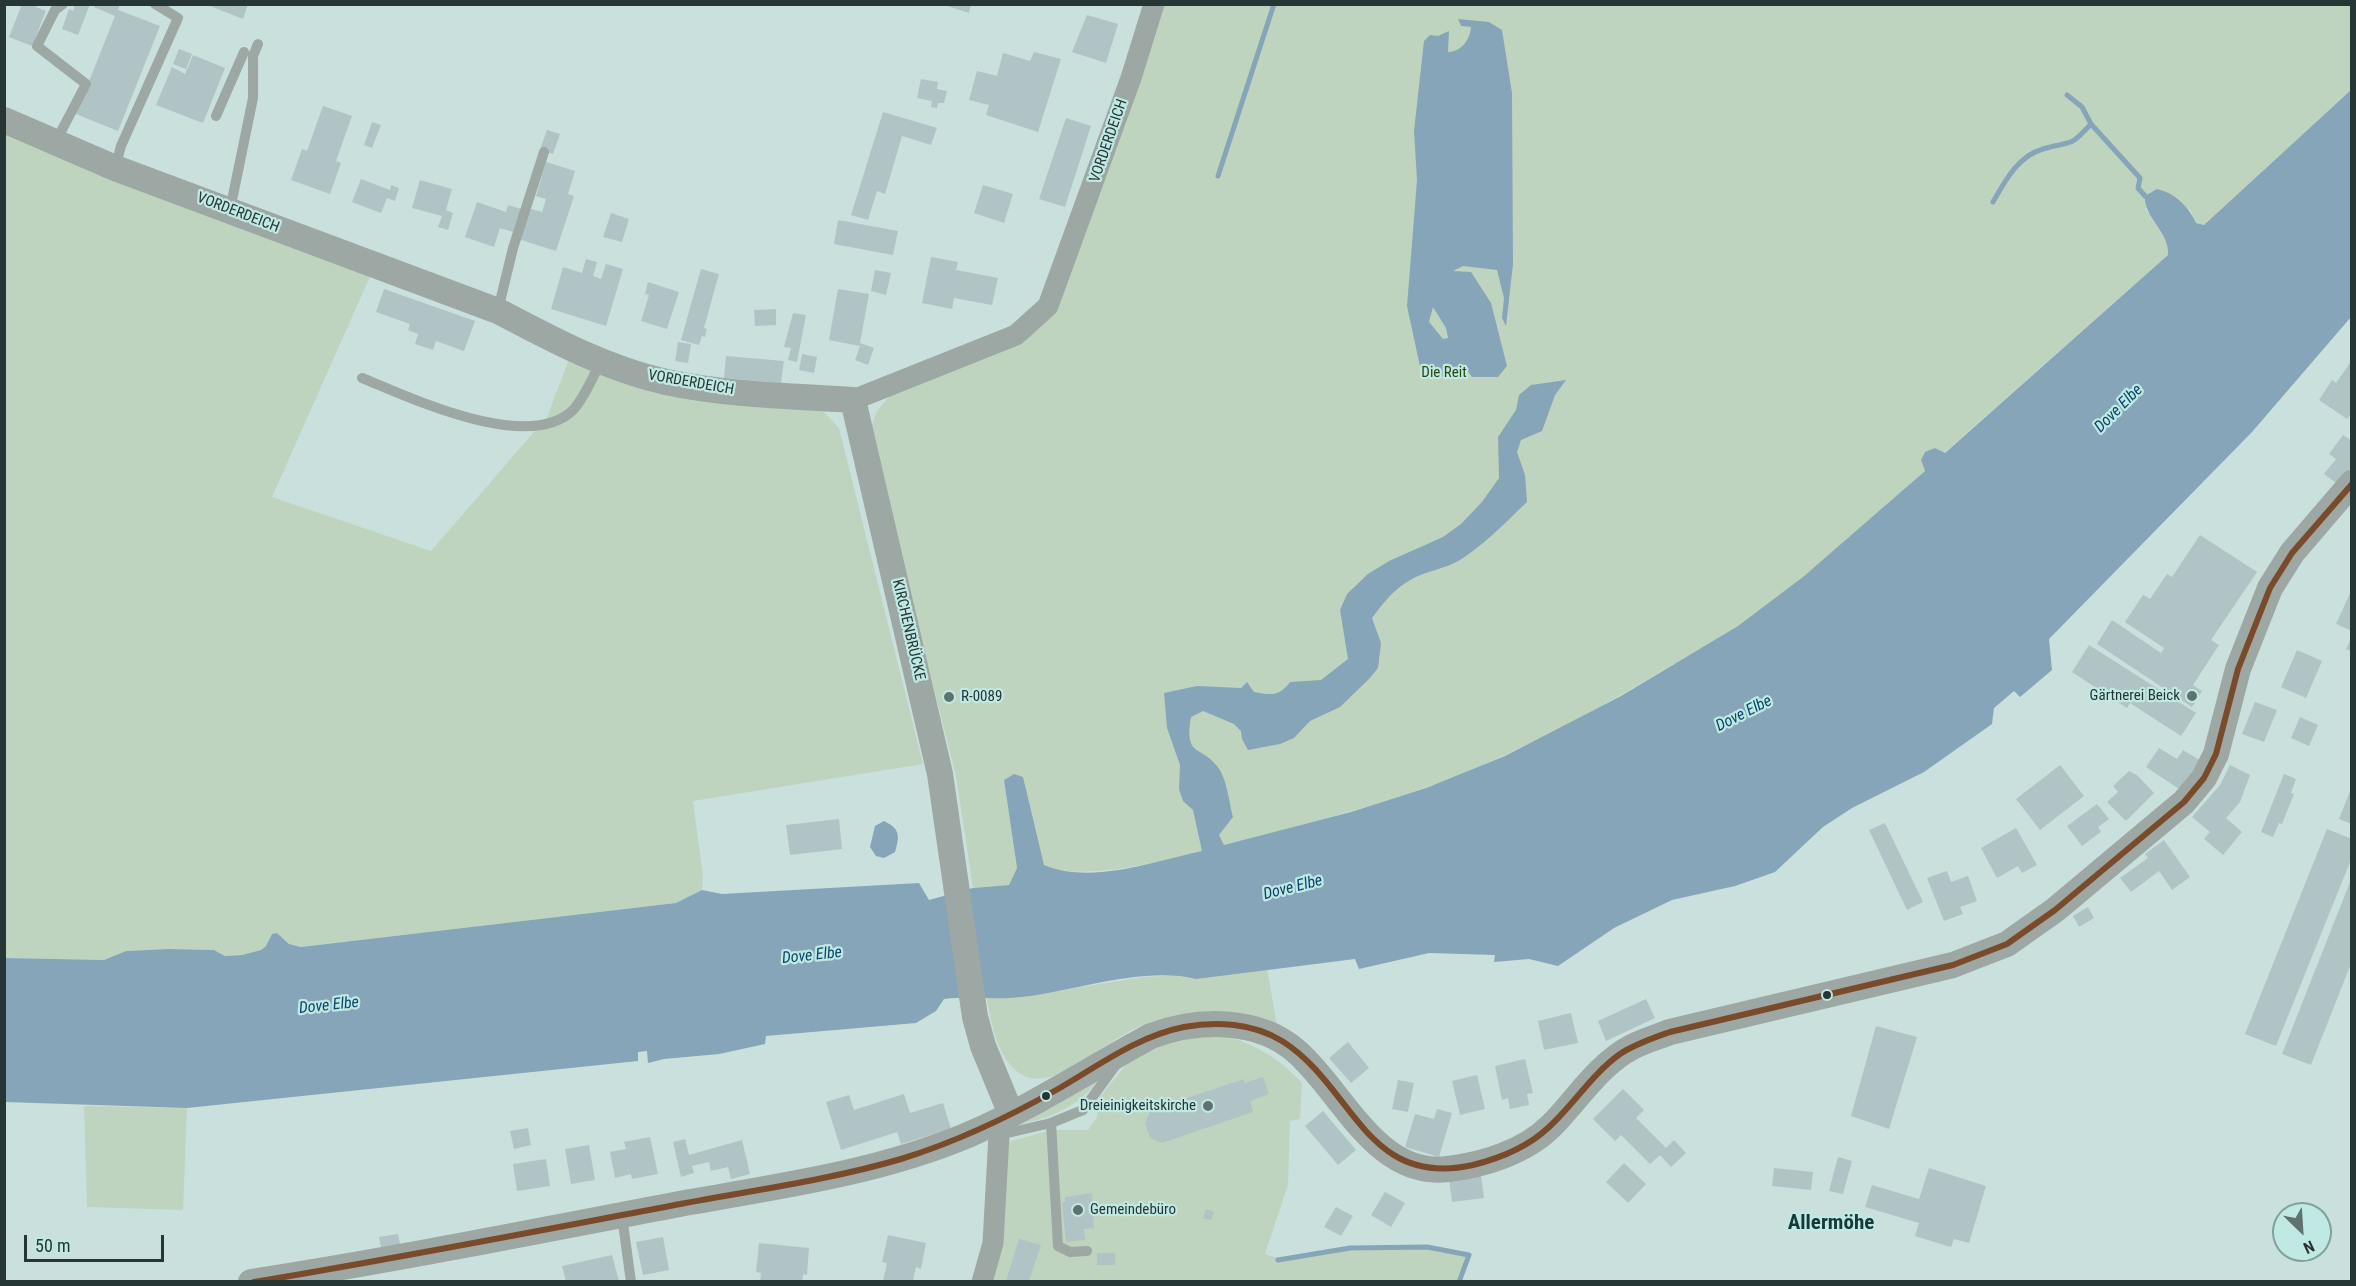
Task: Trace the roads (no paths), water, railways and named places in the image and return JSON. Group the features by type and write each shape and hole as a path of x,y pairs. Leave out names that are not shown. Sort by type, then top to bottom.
{"street":[{"name":"VORDERDEICH","path":"4,120 114,168 498,311 547,337 601,361 680,384 767,394 853,400 1016,335 1048,306 1131,78 1154,4"},
{"name":"KIRCHENBRÜCKE","path":"853,400 918,670 940,774 955,862 975,1017 1002,1124"},
{"path":"251,1281 406,1257 813,1180 899,1160 1002,1124 1128,1048 1170,1029 1204,1024 1244,1026 1278,1038 1297,1052 1367,1132 1392,1156 1411,1166 1446,1169 1491,1159 1533,1141 1550,1127 1609,1064 1631,1047 1670,1032 1953,965 2007,944 2090,882 2184,802 2205,778 2216,754 2238,669 2270,588 2292,553 2352,483"},
{"path":"982,1281 993,1243 1002,1124"}],"lane":[{"path":"55,143 86,84 37,46 56,10 63,4"},
{"path":"114,168 121,146 178,18 155,4"},
{"path":"230,210 253,98 253,56 258,44"},
{"path":"216,116 244,52"},
{"path":"498,311 513,248 544,152"},
{"path":"362,378 457,416 506,425 544,424 573,409 601,361"},
{"path":"1002,1124 1050,1123 1083,1110 1128,1048"},
{"path":"1050,1123 1058,1246 1070,1252 1087,1251"},
{"path":"622,1215 631,1281"}],"water":[{"path":"1458,19 1489,22 1502,30 1512,93 1513,264 1506,326 1502,318 1504,298 1497,270 1463,266 1453,271 1471,272 1491,303 1507,366 1498,377 1472,377 1467,370 1459,372 1458,378 1427,375 1421,371 1407,306 1417,180 1414,131 1424,41 1430,35 1438,36 1449,31 1448,52 1457,50 1467,41 1471,27 1461,26","holes":["1433,307 1446,328 1448,338 1443,339 1429,322"]},
{"name":"Dove Elbe","path":"2351,90 2351,317 2252,432 2049,639 2052,670 2020,697 2014,691 1994,708 1992,724 1924,772 1852,808 1823,827 1775,872 1735,886 1672,900 1614,928 1558,966 1529,959 1494,962 1495,955 1429,953 1359,969 1355,959 1196,979 1154,975 1022,997 944,999 936,1011 916,1023 766,1036 765,1044 719,1054 664,1059 648,1063 647,1051 638,1052 638,1061 187,1108 5,1102 5,958 104,960 126,951 168,949 214,950 225,956 242,955 261,950 266,946 272,934 277,933 289,944 301,947 676,903 702,890 722,894 919,883 929,900 973,888 1009,885 1017,868 1004,780 1014,774 1023,777 1044,865 1063,871 1102,872 1202,851 1193,810 1183,801 1179,789 1180,765 1167,728 1164,693 1197,686 1241,688 1247,682 1254,692 1274,694 1290,682 1321,680 1348,659 1340,610 1347,594 1368,574 1389,561 1443,537 1461,524 1482,502 1499,478 1498,437 1516,410 1519,395 1531,385 1566,380 1555,395 1542,431 1521,440 1517,452 1525,475 1527,502 1469,554 1454,563 1412,579 1385,601 1372,618 1381,643 1378,668 1340,707 1310,721 1294,738 1280,744 1248,750 1242,739 1241,731 1234,724 1203,711 1191,717 1189,730 1192,745 1217,766 1225,783 1233,817 1219,835 1224,845 1351,812 1426,788 1505,756 1621,696 1738,626 1803,577 1925,471 1921,460 1925,452 1935,448 1945,453 2168,255 2165,239 2148,212 2145,196 2157,189 2170,194 2185,206 2196,223 2204,225"},
{"path":"884,821 896,830 898,841 895,852 884,858 876,856 870,847 875,826"}],"waterway":[{"path":"1218,176 1274,4"},
{"path":"2067,95 2082,107 2091,124 2140,178 2138,188 2145,196"},
{"path":"1993,202 2013,170 2026,157 2034,152 2074,141 2091,124"},
{"path":"1278,1260 1350,1248 1427,1247 1469,1255 1459,1282"}],"place":[{"name":"Gärtnerei Beick","path":"2192,696"},
{"name":"R-0089","path":"949,697"},
{"name":"Dreieinigkeitskirche","path":"1208,1106"},
{"name":"Gemeindebüro","path":"1078,1210"}],"district":[{"name":"Allermöhe","path":"1831,1224"}],"park label":[{"name":"Die Reit","path":"1444,373"}]}
